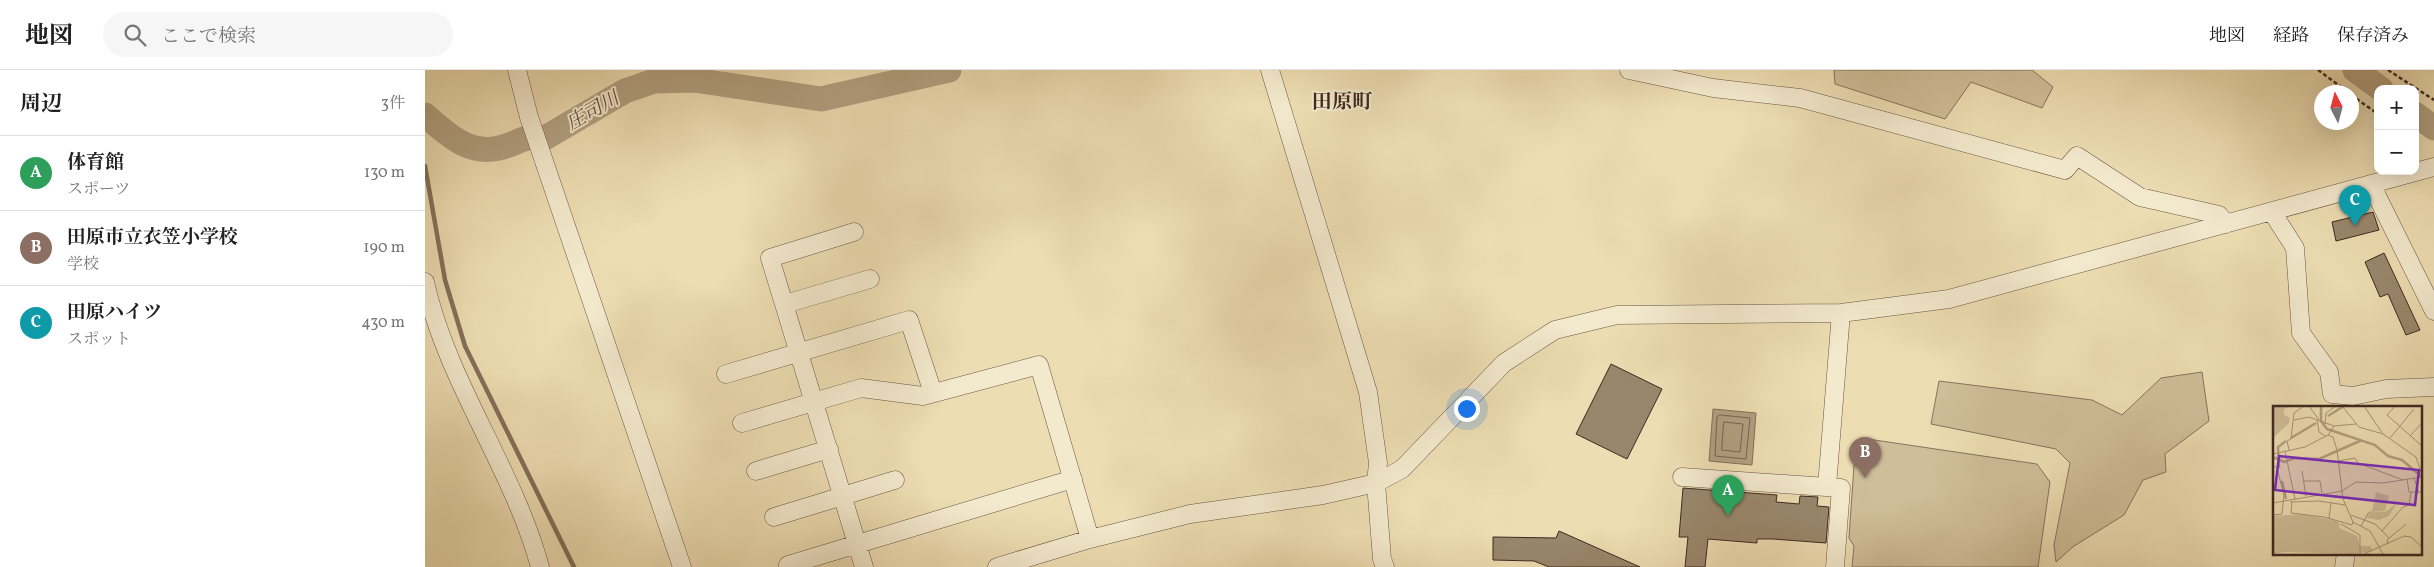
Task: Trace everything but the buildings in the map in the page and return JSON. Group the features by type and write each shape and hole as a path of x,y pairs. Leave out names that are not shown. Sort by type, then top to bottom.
{"street":[{"path":"517,70 529,117 682,567"},
{"path":"1271,70 1368,392 1378,463 1376,483 1381,559 1385,567"},
{"path":"1629,70 1713,88 1800,98 2065,170 2077,156 2140,197 2219,215 2226,224"},
{"path":"997,567 1090,539 1190,514 1323,496 1376,483 1402,469 1504,363 1555,330 1617,315 1841,313 1949,300 2434,167"},
{"path":"2371,184 2434,312"},
{"path":"2272,212 2295,248 2301,334 2329,372 2332,394 2353,402 2386,389 2434,387"},
{"path":"854,232 770,258 864,567"},
{"path":"785,304 870,279"},
{"path":"425,282 448,354 530,531 540,567"},
{"path":"1827,486 1841,313"},
{"path":"725,374 909,320 933,393"},
{"path":"742,422 861,388 923,396 1039,365 1090,539"},
{"path":"756,471 829,449"},
{"path":"1682,477 1841,488 1835,567"},
{"path":"788,565 1073,479"},
{"path":"774,517 895,480"},
{"path":"2344,567 2346,554"}],"path":[{"path":"2318,70 2338,85"},
{"path":"2389,70 2434,100"},
{"path":"2359,101 2374,111"}],"shaded area":[{"path":"1834,70 2032,70 2053,87 2042,108 1971,82 1945,119 1835,84"},
{"path":"2202,372 2209,421 2165,454 2166,472 2143,480 2124,515 2074,546 2056,562 2054,545 2070,463 2056,449 1931,424 1939,381 2092,400 2122,415 2161,378"},
{"path":"1861,438 2037,464 2050,482 2038,567 1852,567 1854,546 1849,538 1854,465 1859,460"}],"water":[{"path":"1713,409 1756,413 1752,465 1709,461"}],"waterway":[{"name":"庄司川","path":"425,115 451,137 460,142 470,147 491,149 503,147 526,138 543,139 625,91 654,81 694,80 821,99 949,70"},
{"path":"2355,70 2376,85"},
{"path":"2419,117 2434,128"},
{"path":"425,166 445,280 465,346 574,567"}],"place":[{"name":"田原ハイツ","path":"2355,226"},
{"name":"田原市立衣笠小学校","path":"1865,478"},
{"name":"体育館","path":"1728,516"}],"district":[{"name":"田原町","path":"1342,101"}]}
